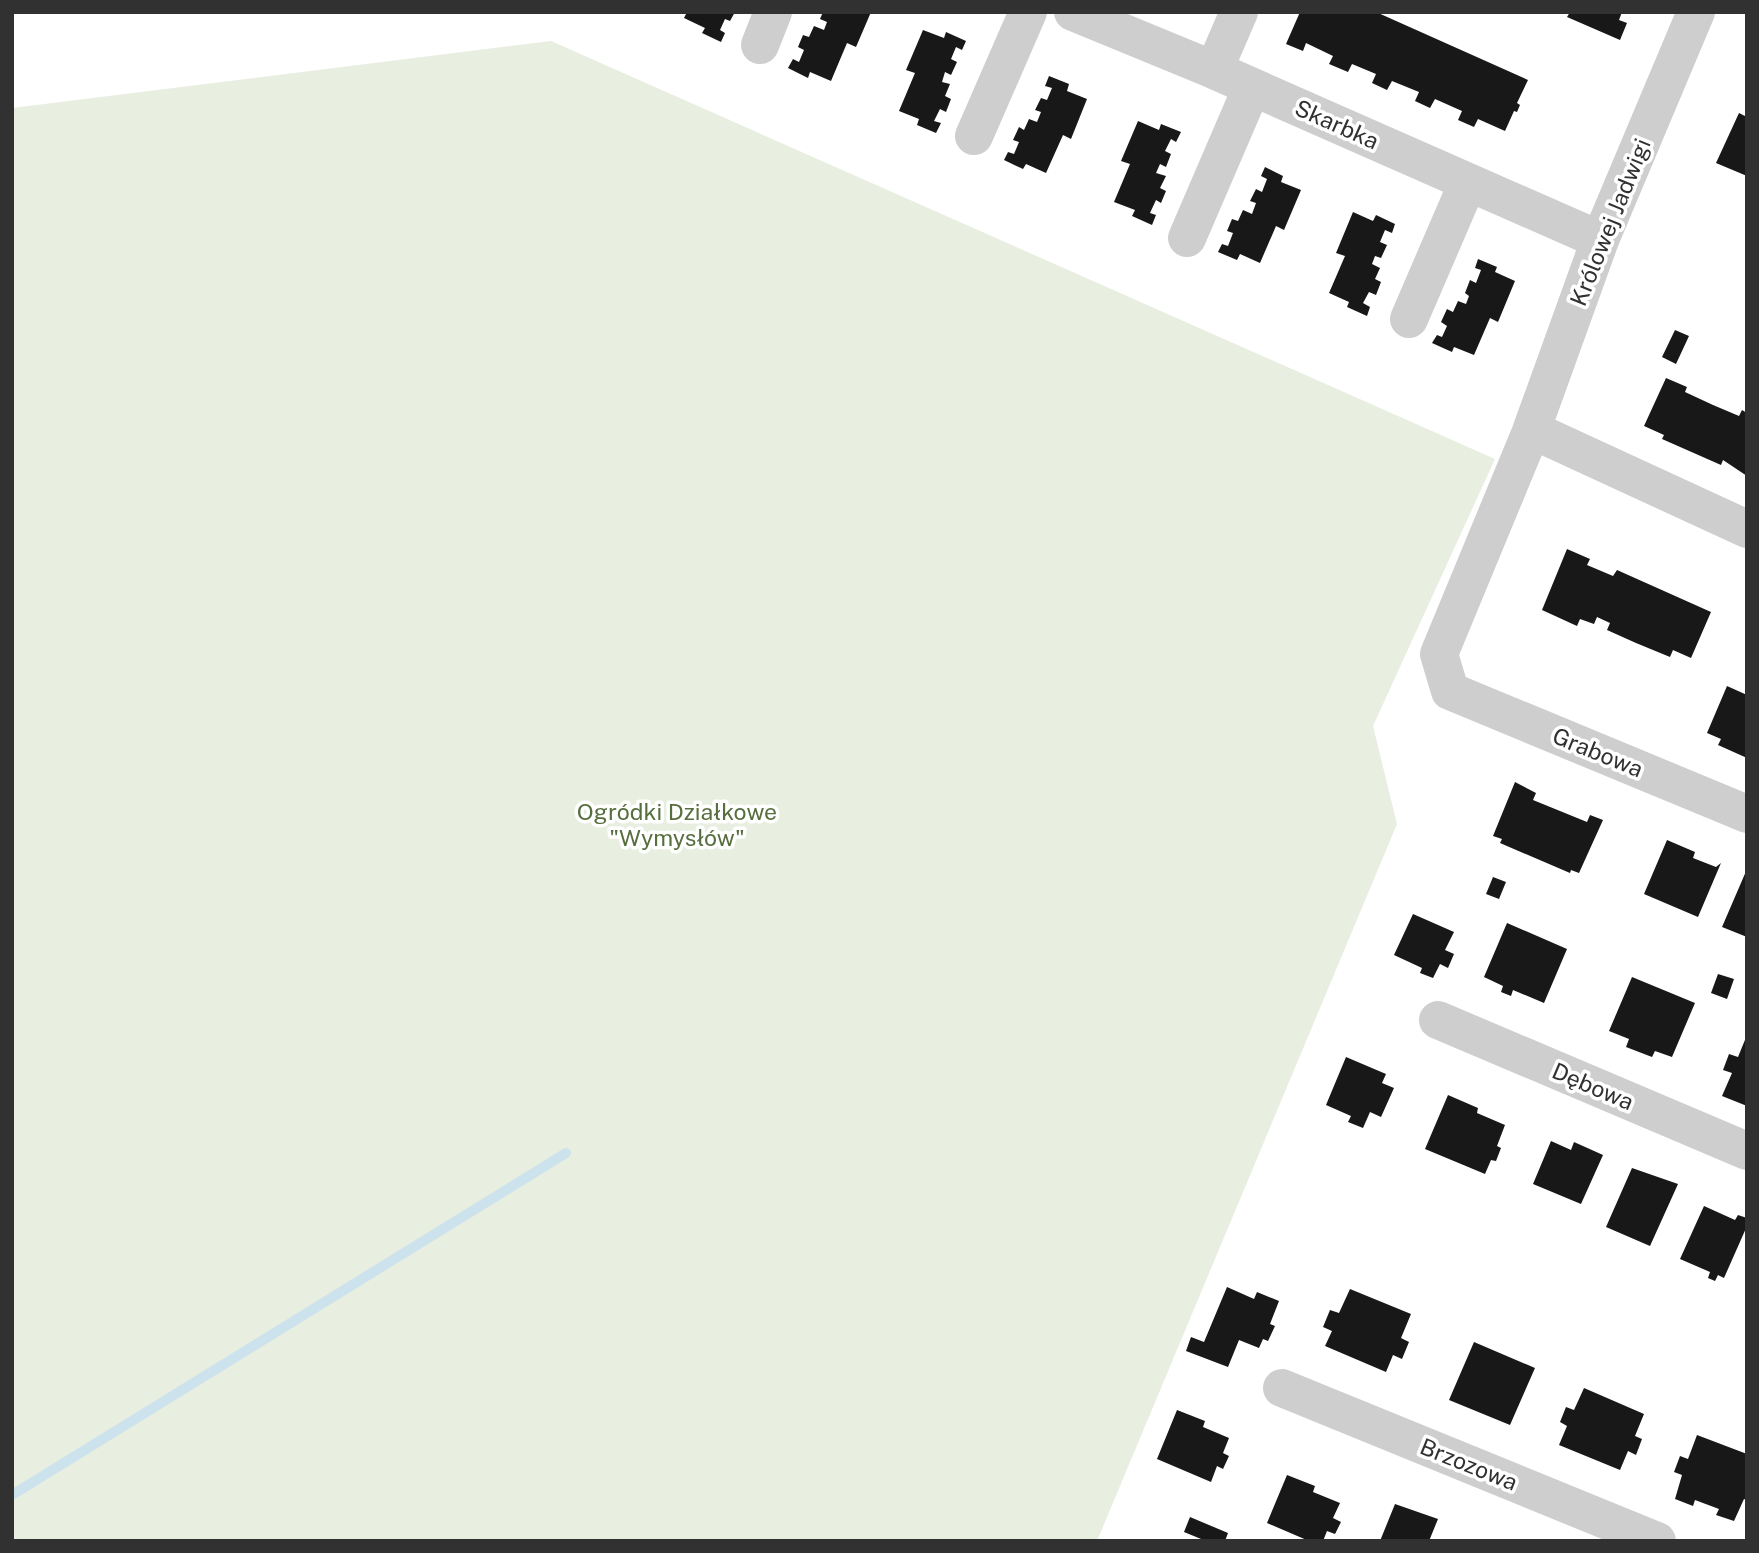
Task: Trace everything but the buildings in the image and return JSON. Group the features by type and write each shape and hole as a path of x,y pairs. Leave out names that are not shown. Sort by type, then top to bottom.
{"street":[{"path":"974,136 1028,12"},
{"name":"Skarbka","path":"1073,12 1214,70 1600,240"},
{"path":"1214,70 1239,12"},
{"name":"Królowej Jadwigi","path":"1450,691 1439,654 1530,434 1600,240 1696,12"},
{"path":"1187,238 1252,87"},
{"path":"1409,319 1468,182"},
{"path":"1530,434 1543,435 1747,529"},
{"name":"Grabowa","path":"1450,691 1747,814"},
{"name":"Dębowa","path":"1438,1020 1747,1151"},
{"name":"Brzozowa","path":"1282,1388 1657,1541"}],"green space":[{"name":"Ogródki Działkowe \"Wymysłów\"","path":"551,41 1495,459 1373,726 1397,824 1097,1541 12,1541 12,108"}],"waterway":[{"path":"12,1495 566,1153"}]}
